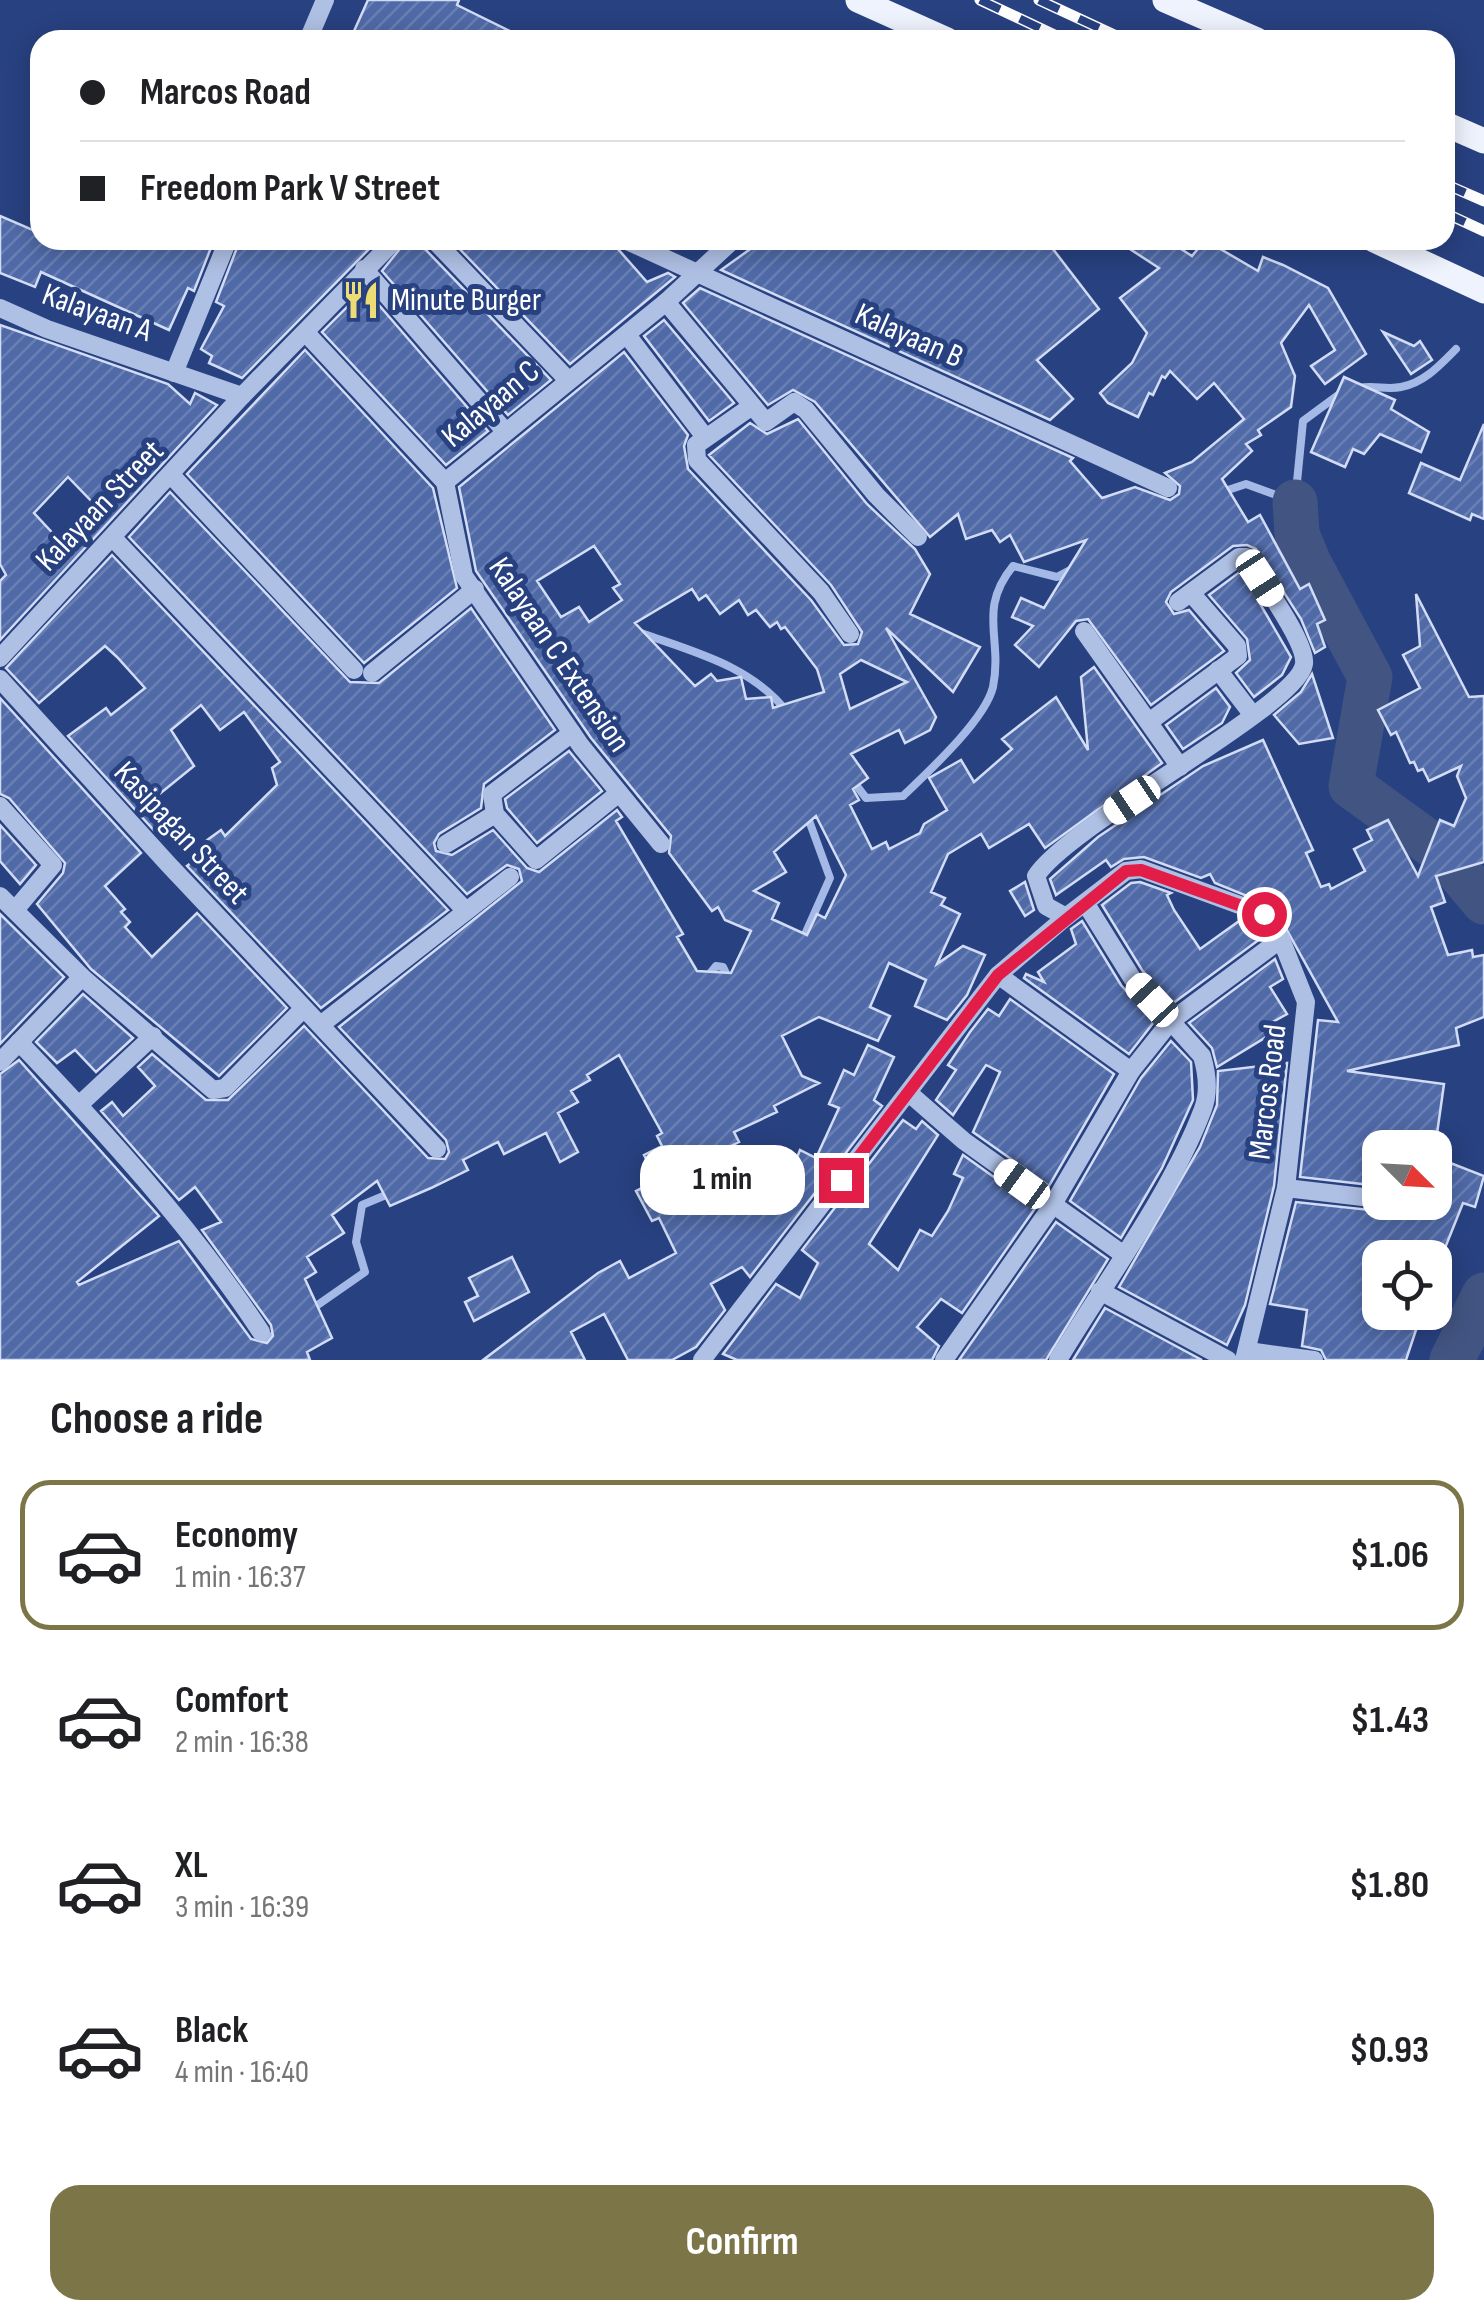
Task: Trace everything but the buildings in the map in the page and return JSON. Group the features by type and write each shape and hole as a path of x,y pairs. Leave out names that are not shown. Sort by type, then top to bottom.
{"main road":[{"path":"858,0 925,30"},
{"path":"1165,0 1235,30"},
{"path":"1455,129 1484,142"},
{"path":"1396,250 1484,291"}],"street":[{"path":"312,30 326,0"},
{"name":"Kalayaan A","path":"174,372 224,250"},
{"path":"242,396 385,250"},
{"path":"444,250 567,379"},
{"name":"Kalayaan B","path":"646,250 1168,488"},
{"name":"Kalayaan C","path":"306,333 445,482 567,379 627,335 721,250"},
{"path":"364,270 506,431"},
{"path":"666,302 766,422 794,402 806,410 876,495 918,537"},
{"name":"Kalayaan A","path":"0,308 242,396"},
{"path":"627,335 706,438"},
{"name":"Kalayaan Street","path":"0,658 242,396"},
{"path":"752,406 696,445 697,460 821,592 850,634"},
{"path":"172,476 363,672 474,589"},
{"name":"Kalayaan C Extension","path":"445,482 464,576 572,733 660,844"},
{"path":"113,538 466,911"},
{"path":"1066,916 1052,912 1043,900 1036,876 1041,869 1299,676 1304,659 1298,642 1246,557 1239,557 1184,598 1239,651 1149,722"},
{"path":"1084,631 1180,767"},
{"path":"1218,670 1252,714"},
{"name":"Kasipagan Street","path":"0,679 437,1149"},
{"path":"572,733 492,794 495,814 536,860 618,792"},
{"path":"0,806 53,866 15,910"},
{"path":"446,844 495,814"},
{"path":"702,1360 998,975 1066,916 1135,869 1264,914 1281,938 1171,1020 1131,1071 1052,1206 944,1360"},
{"path":"322,1023 510,876"},
{"path":"0,896 82,977 208,1088 219,1091 303,1009"},
{"path":"1064,1358 1204,1106 1207,1072 1202,1056 1132,978 1086,904"},
{"name":"Marcos Road","path":"1246,1355 1286,1188 1308,1016 1281,938"},
{"path":"998,975 1131,1071"},
{"path":"0,1062 82,977"},
{"path":"79,1106 153,1036"},
{"path":"20,1042 213,1260 260,1332"},
{"path":"910,1094 1052,1206 1124,1254"},
{"path":"1286,1188 1362,1197"},
{"path":"1100,1291 1228,1360"},
{"path":"1246,1355 1314,1360"}],"waterway":[{"path":"1359,388 1396,388 1417,382 1456,349"},
{"path":"1222,492 1246,484 1295,502 1303,421 1341,393"},
{"path":"1295,502 1297,534 1309,563 1370,677 1351,786 1442,852 1484,902"},
{"path":"853,781 866,798 903,796 968,730 988,700 995,670 993,611 1002,582 1013,566 1057,577 1072,569"},
{"path":"641,633 740,672 774,697 788,713"},
{"path":"802,941 830,878 807,815"},
{"path":"707,977 716,966 723,967 728,978"},
{"path":"309,1311 365,1272 356,1242 362,1205 393,1192"},
{"path":"1452,1360 1484,1295"},
{"path":"255,1348 281,1330"}],"railway":[{"path":"980,0 1044,30"},
{"path":"1039,0 1104,30"},
{"path":"1455,188 1484,201"},
{"path":"1455,218 1484,231"}],"place":[{"name":"Minute Burger","path":"361,300"}],"route":[{"path":"841,1180 998,975 1126,871 1141,870 1264,914"}]}
